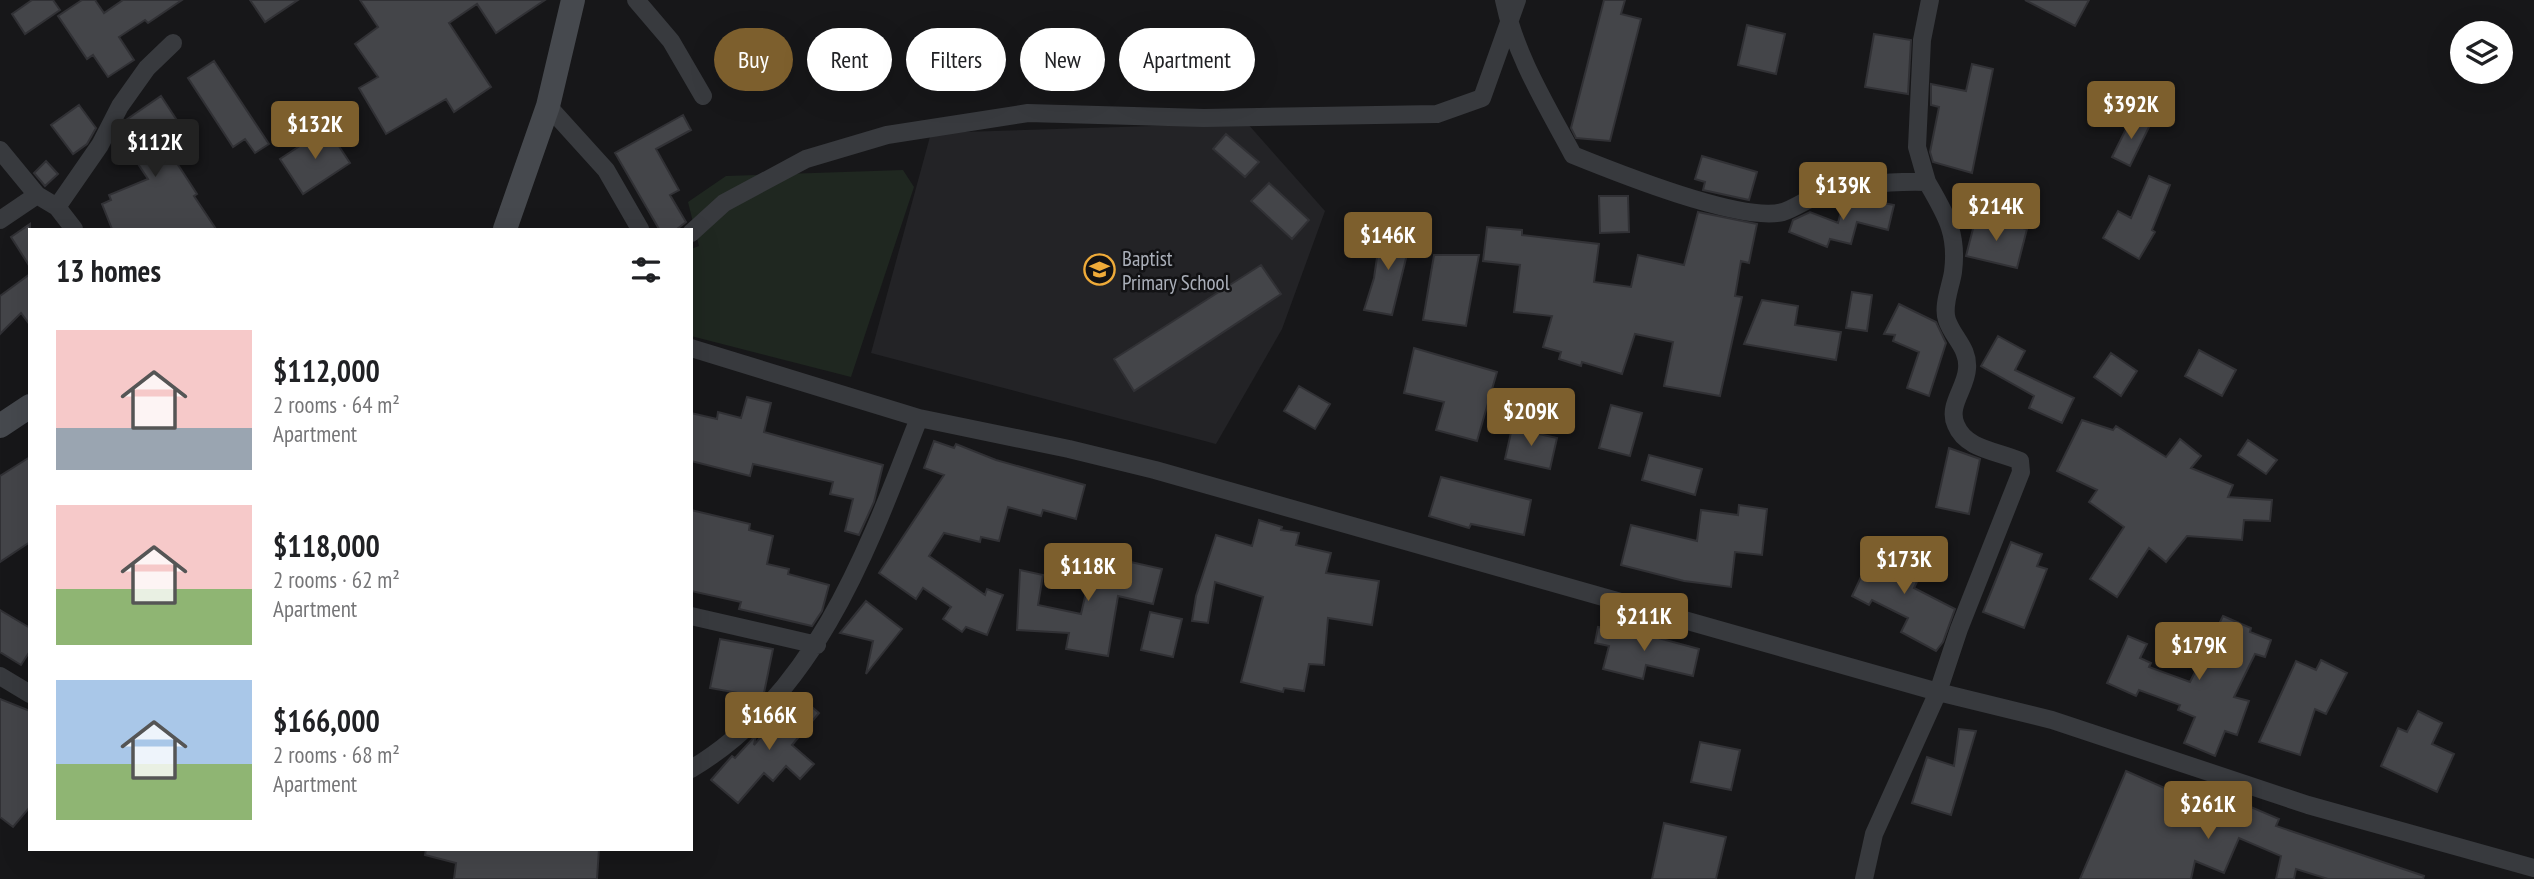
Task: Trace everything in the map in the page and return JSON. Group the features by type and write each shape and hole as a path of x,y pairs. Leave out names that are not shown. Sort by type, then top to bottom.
{"street":[{"path":"505,228 548,106 573,0"},
{"path":"636,0 671,41 703,96"},
{"path":"1504,0 1509,23 1543,100 1573,155 1650,186 1742,210 1782,212 1822,194 1879,181 1927,181"},
{"path":"693,231 724,204 806,159 887,135 982,119 1028,113 1204,118 1437,114 1482,98 1517,0"},
{"path":"1864,879 1874,834 1938,692 1959,629 2021,472 2020,461 1982,449 1964,437 1956,426 1953,410 1967,369 1966,352 1946,319 1955,248 1952,225 1927,181 1917,147 1922,40 1930,0"},
{"path":"57,207 100,145 120,106 147,68 173,43"},
{"path":"548,106 606,170 639,228"},
{"path":"0,150 37,195 57,207 73,228"},
{"path":"0,220 37,195"},
{"path":"693,349 919,418 1155,470 1938,692 2052,720 2308,805 2534,868"},
{"path":"0,426 28,406"},
{"path":"693,768 724,750 817,645 866,549 919,418"},
{"path":"693,616 817,645"},
{"path":"0,676 28,693"},
{"path":"2530,879 2534,874"}],"shaded area":[{"name":"Baptist Primary School","path":"1247,123 1325,211 1282,329 1216,444 871,353 931,133"},
{"path":"903,170 914,187 851,377 693,337 693,248 699,246 688,202 726,176"}],"building":[{"path":"32,0 53,0 60,10 25,34 12,14"},
{"path":"82,0 95,0 104,13 123,0 182,0 148,23 145,20 119,37 134,60 108,77 93,55 87,59 58,16"},
{"path":"250,0 298,0 265,22"},
{"path":"360,0 545,0 496,33 477,4 449,23 491,87 454,112 446,99 386,134 359,88 378,77 355,44 378,27"},
{"path":"1604,0 1625,0 1621,14 1641,19 1610,141 1576,138 1571,128"},
{"path":"2025,0 2089,0 2075,26"},
{"path":"1747,25 1785,34 1776,74 1738,65"},
{"path":"1874,34 1911,40 1908,94 1865,87"},
{"path":"214,61 269,144 255,153 245,139 233,147 188,78"},
{"path":"1972,64 1993,69 1972,173 1933,162 1930,152 1939,107 1931,105 1931,84 1966,91"},
{"path":"161,96 180,125 160,137 215,228 112,228 102,204 111,200 109,195 148,179 118,134 126,120"},
{"path":"79,105 96,128 87,144 73,154 51,125"},
{"path":"683,115 691,130 656,149 679,190 670,195 686,222 678,228 658,228 615,153"},
{"path":"2132,117 2150,125 2130,166 2112,157"},
{"path":"327,128 350,163 303,194 280,159"},
{"path":"1226,134 1259,162 1245,177 1213,149"},
{"path":"1702,156 1757,172 1749,200 1703,190 1705,182 1695,179"},
{"path":"46,161 58,174 45,186 34,173"},
{"path":"2149,176 2170,185 2152,230 2155,232 2139,259 2103,238 2118,211 2131,218"},
{"path":"1269,183 1309,220 1292,239 1251,201"},
{"path":"1599,196 1628,196 1629,232 1600,233"},
{"path":"1858,198 1894,205 1888,230 1857,222 1851,244 1830,239 1827,247 1789,232 1793,220 1810,212 1838,223 1844,200"},
{"path":"1698,212 1757,224 1749,263 1741,261 1735,296 1742,297 1720,396 1664,386 1673,342 1635,334 1622,374 1582,362 1581,366 1559,359 1561,352 1543,347 1552,316 1514,312 1520,265 1483,261 1487,227 1522,230 1522,235 1599,244 1594,282 1631,287 1638,255 1684,265"},
{"path":"1976,217 2027,229 2017,268 1966,256"},
{"path":"30,224 28,264 11,237"},
{"path":"1381,230 1412,234 1392,315 1364,310 1374,278"},
{"path":"1434,255 1479,255 1466,326 1423,320"},
{"path":"1261,265 1281,294 1134,391 1114,359"},
{"path":"28,275 28,322 21,313 0,334 0,296"},
{"path":"1852,292 1872,295 1867,331 1846,328"},
{"path":"1762,300 1798,306 1795,325 1841,332 1836,360 1744,344"},
{"path":"1899,304 1936,322 1946,343 1929,396 1907,388 1919,352 1893,341 1895,335 1884,334"},
{"path":"1998,336 2025,351 2015,370 2074,398 2062,423 2029,408 2034,396 1981,366"},
{"path":"1414,348 1497,372 1477,441 1436,430 1444,402 1404,393"},
{"path":"2199,350 2236,370 2222,396 2185,376"},
{"path":"2111,353 2137,371 2121,396 2094,377"},
{"path":"1299,386 1330,404 1315,429 1284,411"},
{"path":"747,397 771,403 764,432 883,465 874,502 859,535 845,531 853,499 830,494 833,482 753,464 750,476 693,462 693,413 717,419 718,412 741,418"},
{"path":"1611,405 1642,413 1630,456 1599,448"},
{"path":"2082,420 2113,430 2116,426 2166,457 2180,439 2201,456 2191,468 2233,485 2228,497 2272,500 2270,521 2244,520 2242,540 2187,536 2166,562 2149,548 2117,597 2090,579 2124,527 2089,502 2097,490 2057,471"},
{"path":"1512,428 1557,438 1550,469 1505,459"},
{"path":"2248,440 2277,460 2266,474 2238,455"},
{"path":"934,441 954,448 956,444 996,460 1085,485 1076,519 1043,510 1041,516 1008,507 999,541 981,537 980,542 944,533 929,556 985,595 987,589 1003,595 987,635 966,627 962,632 943,619 951,607 923,588 916,599 879,573 944,475 924,468"},
{"path":"1949,448 1980,459 1969,514 1936,507"},
{"path":"1649,455 1702,469 1695,495 1642,480"},
{"path":"28,458 28,543 0,562 0,476"},
{"path":"1441,477 1531,500 1524,535 1471,524 1469,528 1429,516"},
{"path":"1739,505 1767,509 1762,555 1735,552 1731,587 1684,581 1621,565 1631,525 1697,541 1701,510 1738,515"},
{"path":"693,510 750,524 749,530 773,536 767,564 789,569 788,574 829,585 822,611 812,626 739,609 741,602 693,591"},
{"path":"1259,520 1282,527 1281,530 1299,533 1296,545 1331,553 1326,573 1379,581 1372,625 1328,618 1324,665 1309,664 1304,691 1284,688 1283,692 1241,682 1263,597 1215,582 1208,623 1192,621 1196,596 1216,535 1252,546"},
{"path":"2011,542 2042,554 2037,566 2047,569 2024,628 1983,612"},
{"path":"1877,543 1925,565 1914,588 1955,609 1943,642 1936,651 1901,632 1908,618 1872,600 1869,605 1852,596"},
{"path":"1095,554 1162,569 1153,604 1118,596 1108,656 1066,649 1069,633 1017,630 1020,570 1043,575 1038,605 1081,614"},
{"path":"866,601 902,629 866,674 873,641 840,633"},
{"path":"0,610 28,627 28,654 21,665 0,652"},
{"path":"1150,612 1182,619 1173,657 1141,650"},
{"path":"2223,616 2251,628 2250,632 2271,640 2265,657 2255,654 2234,697 2249,701 2237,735 2225,731 2215,756 2184,743 2195,717 2178,710 2180,705 2139,690 2136,696 2107,683 2128,636 2147,644 2140,658 2151,663 2149,667 2190,682"},
{"path":"1614,626 1699,649 1693,676 1646,665 1643,679 1603,669 1609,646 1595,643 1598,627 1613,630"},
{"path":"720,639 773,649 764,693 760,697 710,688"},
{"path":"2321,660 2347,673 2326,714 2315,709 2300,755 2259,742 2296,661 2316,670"},
{"path":"797,694 819,713 792,745 814,764 800,779 786,766 773,781 764,773 738,803 711,780 732,756 735,758 756,735 754,745"},
{"path":"0,699 28,710 28,809 13,827 0,817"},
{"path":"2418,711 2442,723 2432,744 2454,754 2437,792 2381,766 2398,728 2407,732"},
{"path":"1959,729 1976,731 1951,815 1912,803 1927,757 1954,766"},
{"path":"1700,742 1740,750 1731,790 1691,782"},
{"path":"2126,771 2244,823 2251,807 2279,819 2276,826 2424,876 2423,879 2328,879 2296,869 2294,879 2276,879 2281,856 2239,838 2224,873 2195,861 2191,879 2080,879"},
{"path":"1664,823 1726,837 1716,879 1652,879"},
{"path":"426,851 599,851 597,879 454,879 456,863 425,855"}],"place":[{"name":"Baptist Primary School","path":"1099,270"}]}
